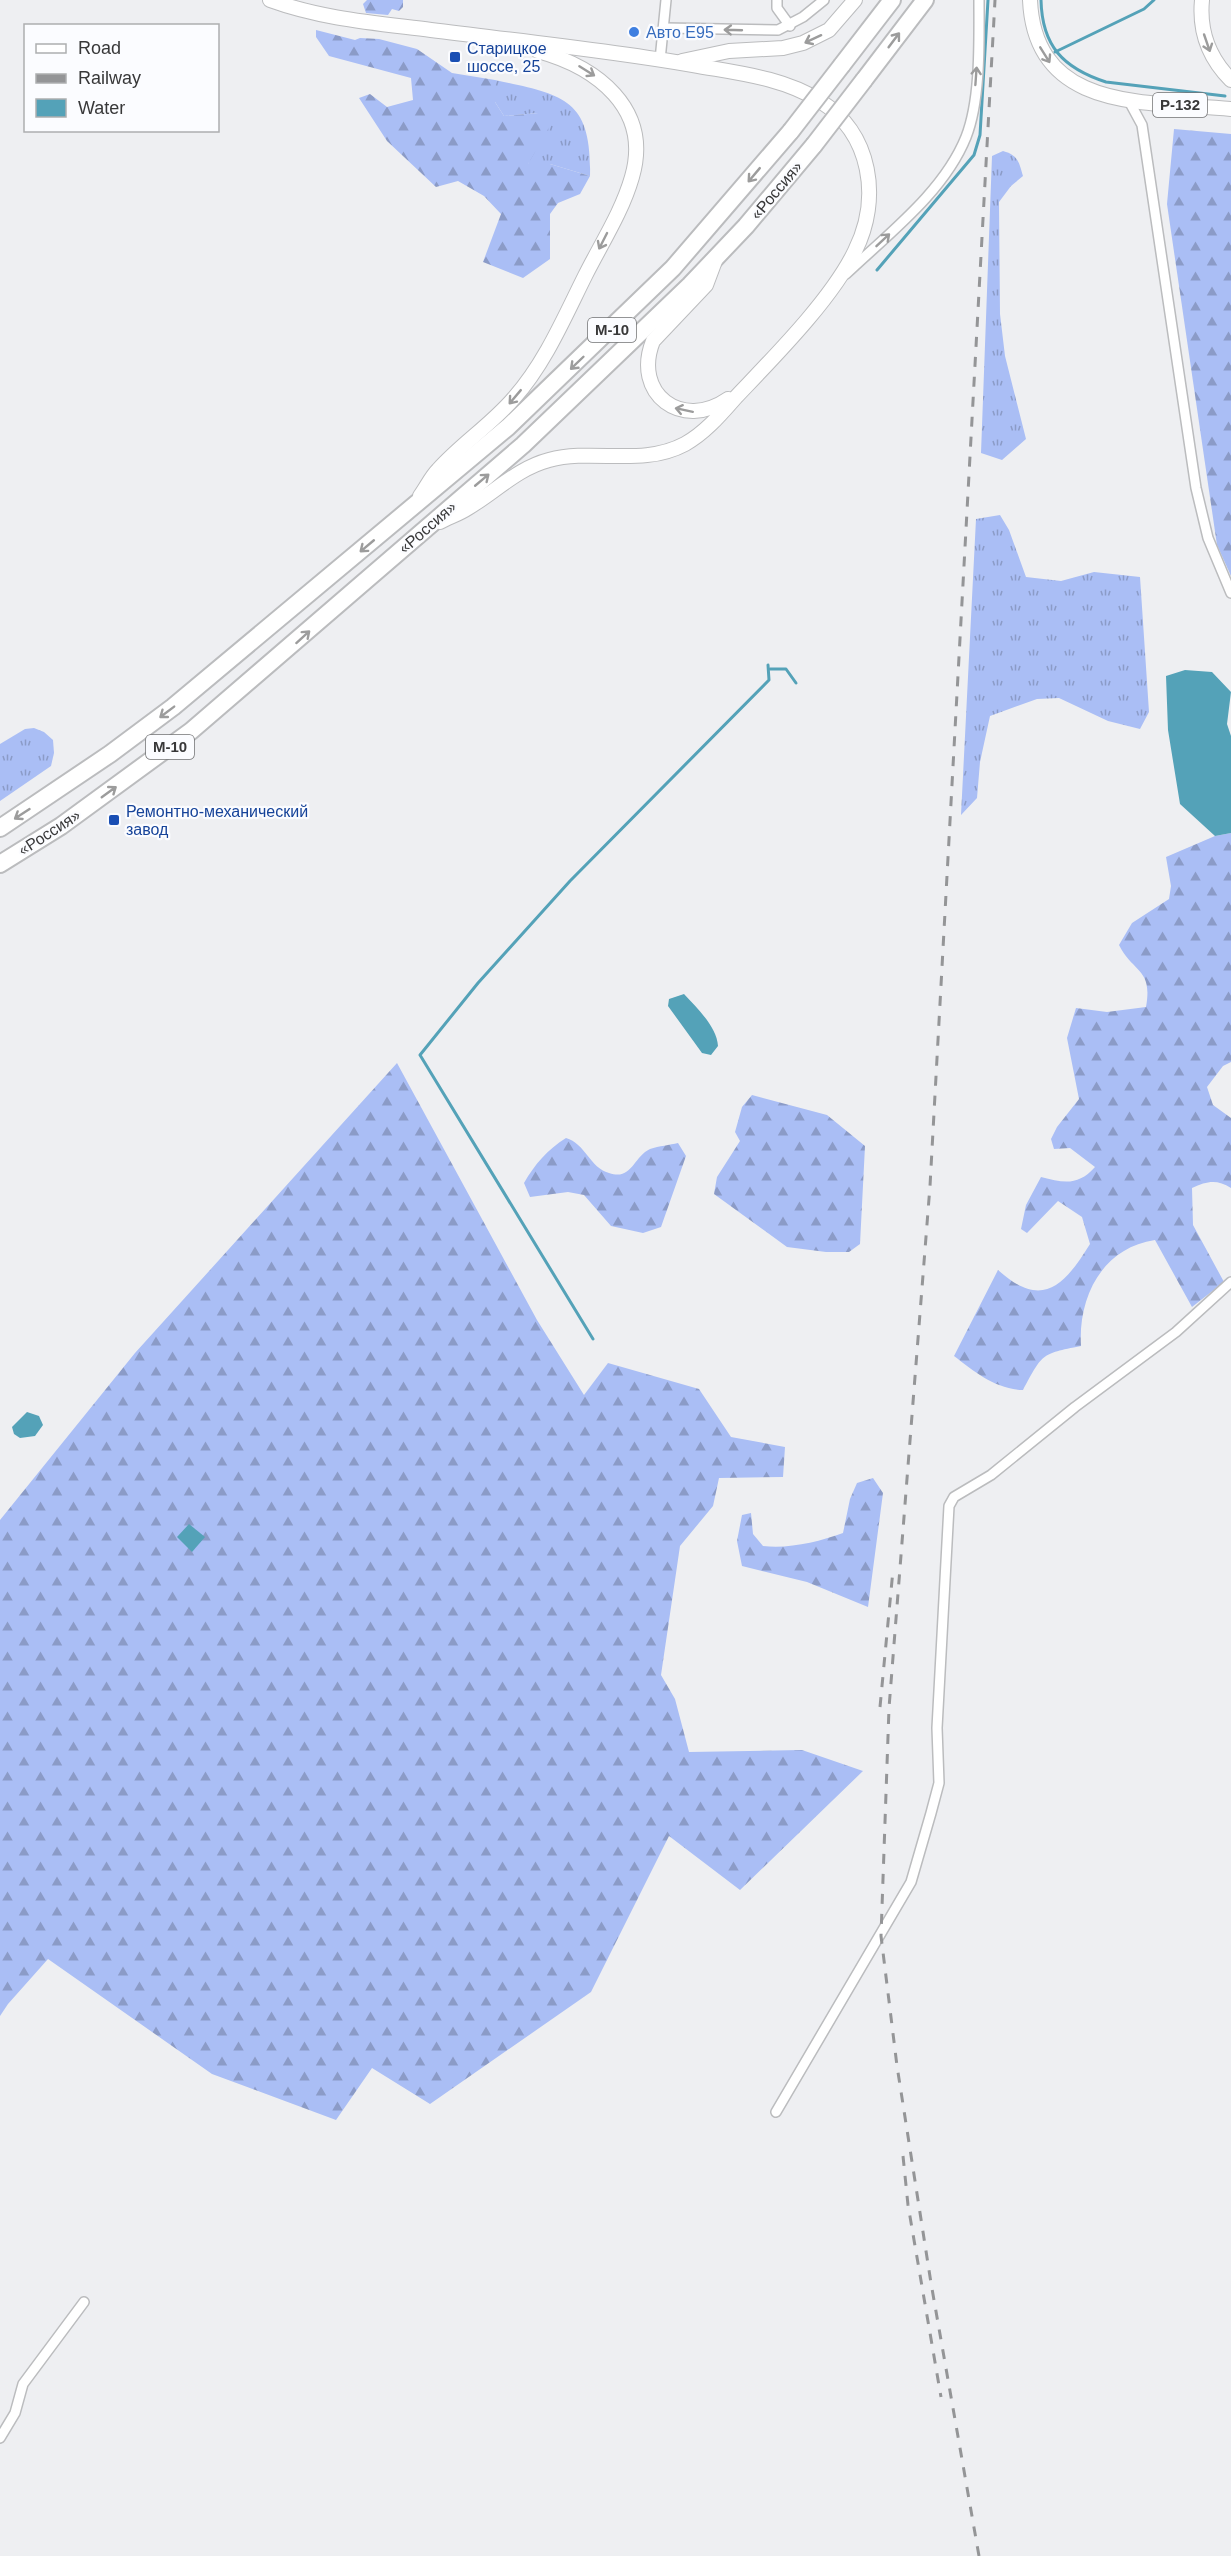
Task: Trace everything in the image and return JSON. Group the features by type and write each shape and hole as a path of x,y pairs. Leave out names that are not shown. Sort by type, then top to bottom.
{"highway":[{"name":"«Россия»","path":"0,828 90,768 173,707 508,427 615,327 673,268 791,130 892,0"},
{"name":"«Россия»","path":"0,864 61,826 191,731 274,662 421,531 523,445 717,257 814,144 925,0"}],"main road":[{"path":"270,0 351,21 677,62 781,82 824,103 850,130 867,165 871,199 859,244 840,279 753,380 703,432 680,446 642,457 577,455 541,462 513,477 467,509 421,531"},
{"path":"677,62 729,51 783,48 803,43 829,30 855,0"},
{"path":"1030,0 1031,20 1036,39 1056,70 1082,88 1130,101"},
{"path":"1202,0 1202,21 1208,49 1231,80"},
{"path":"412,508 437,470 496,418 540,364 619,209 634,163 634,141 627,114 608,85 590,72 566,60 492,38"},
{"name":"Р-132","path":"1130,101 1231,109"},
{"path":"717,257 706,285 652,341 647,362 649,380 656,393 669,405 684,411 699,412 719,405 753,380"}],"street":[{"path":"660,60 666,0"},
{"path":"777,0 777,8 790,26"},
{"path":"665,27 765,31 790,26 824,0"},
{"path":"840,279 909,214 959,154 972,117 979,0"},
{"path":"1130,101 1142,125 1196,488 1208,538 1231,593"},
{"path":"776,2112 911,1882 931,1813 939,1782 938,1704 949,1506 954,1497 991,1475 1075,1407 1176,1332 1231,1282"},
{"path":"0,2438 15,2413 23,2384 84,2302"}],"green space":[{"path":"367,0 403,0 403,7 399,11 392,9 388,15 366,13 363,4"},
{"path":"316,30 355,40 379,39 417,49 452,73 495,80 495,102 504,116 538,113 551,124 528,164 550,164 590,176 580,194 558,203 550,214 550,259 523,278 483,262 501,214 484,196 458,181 436,187 387,141 359,98 370,94 387,107 413,100 411,78 329,56 316,37"},
{"path":"495,80 538,90 568,104 578,115 585,130 589,150 590,176 550,164 528,164 538,113 504,116 495,102"},
{"path":"1174,129 1231,134 1231,576 1217,545 1167,204"},
{"path":"1003,151 1017,160 1023,176 1011,186 999,202 1000,314 1005,356 1026,439 1002,460 981,453 992,156"},
{"path":"1000,515 1009,530 1026,577 1061,581 1094,572 1140,577 1149,712 1140,729 1108,721 1059,698 1037,699 990,716 980,762 977,798 961,815 976,519"},
{"path":"34,728 44,732 53,740 54,753 51,766 0,801 0,744 25,729"},
{"path":"1231,833 1231,1062 1223,1066 1207,1087 1213,1105 1231,1118 1231,1188 1212,1182 1192,1188 1193,1225 1224,1282 1192,1307 1155,1240 1136,1245 1121,1253 1108,1264 1097,1278 1084,1310 1081,1346 1057,1351 1044,1358 1039,1362 1023,1390 1003,1387 978,1374 954,1356 998,1270 1027,1289 1051,1288 1071,1271 1090,1244 1082,1217 1058,1201 1027,1233 1021,1229 1026,1205 1041,1177 1057,1181 1077,1180 1095,1167 1070,1148 1054,1149 1051,1139 1057,1127 1079,1099 1067,1038 1076,1008 1107,1012 1146,1007 1147,985 1144,978 1119,945 1132,923 1169,899 1171,886 1166,857 1215,836"},
{"path":"397,1063 537,1320 584,1395 608,1363 699,1389 731,1437 785,1447 783,1477 719,1478 713,1506 680,1546 661,1675 675,1699 689,1752 802,1750 863,1771 740,1890 669,1836 591,1992 430,2104 372,2068 336,2120 212,2074 48,1959 0,2016 0,1520 135,1353"},
{"path":"752,1095 827,1115 865,1146 860,1244 849,1252 826,1252 787,1247 714,1194 717,1177 740,1141 735,1132 742,1107"},
{"path":"566,1138 578,1145 602,1170 617,1175 628,1171 650,1149 678,1143 686,1156 661,1227 643,1233 611,1226 584,1195 568,1192 530,1197 524,1183 528,1176 547,1153"},
{"path":"873,1478 883,1493 868,1607 807,1582 742,1566 737,1541 742,1515 751,1513 753,1534 763,1546 793,1546 824,1539 843,1533 850,1499 857,1483"}],"water":[{"path":"1185,670 1212,672 1231,692 1227,724 1231,736 1231,833 1215,836 1180,804 1168,730 1166,676"},
{"path":"684,994 706,1018 714,1032 718,1046 711,1055 702,1053 668,1006 669,999"},
{"path":"27,1412 39,1416 43,1425 35,1436 20,1438 14,1434 12,1427"},
{"path":"189,1524 205,1537 192,1552 177,1537"}],"waterway":[{"path":"877,270 974,155 980,135 988,0"},
{"path":"1041,0 1042,16 1051,42 1058,53 1078,70 1106,82 1225,96"},
{"path":"1055,52 1144,9 1154,0"},
{"path":"593,1339 420,1055 478,983 570,881 769,680 768,665"},
{"path":"770,669 786,669 796,683"}],"railway":[{"path":"979,2556 931,2283 897,2066 881,1936 889,1708 930,1186 995,0"},
{"path":"880,1707 893,1570"},
{"path":"903,2156 908,2205 941,2397"}],"place":[{"name":"Авто E95","path":"634,32"},
{"name":"Старицкое шоссе, 25","path":"455,57"},
{"name":"Ремонтно-механический завод","path":"114,820"}]}
